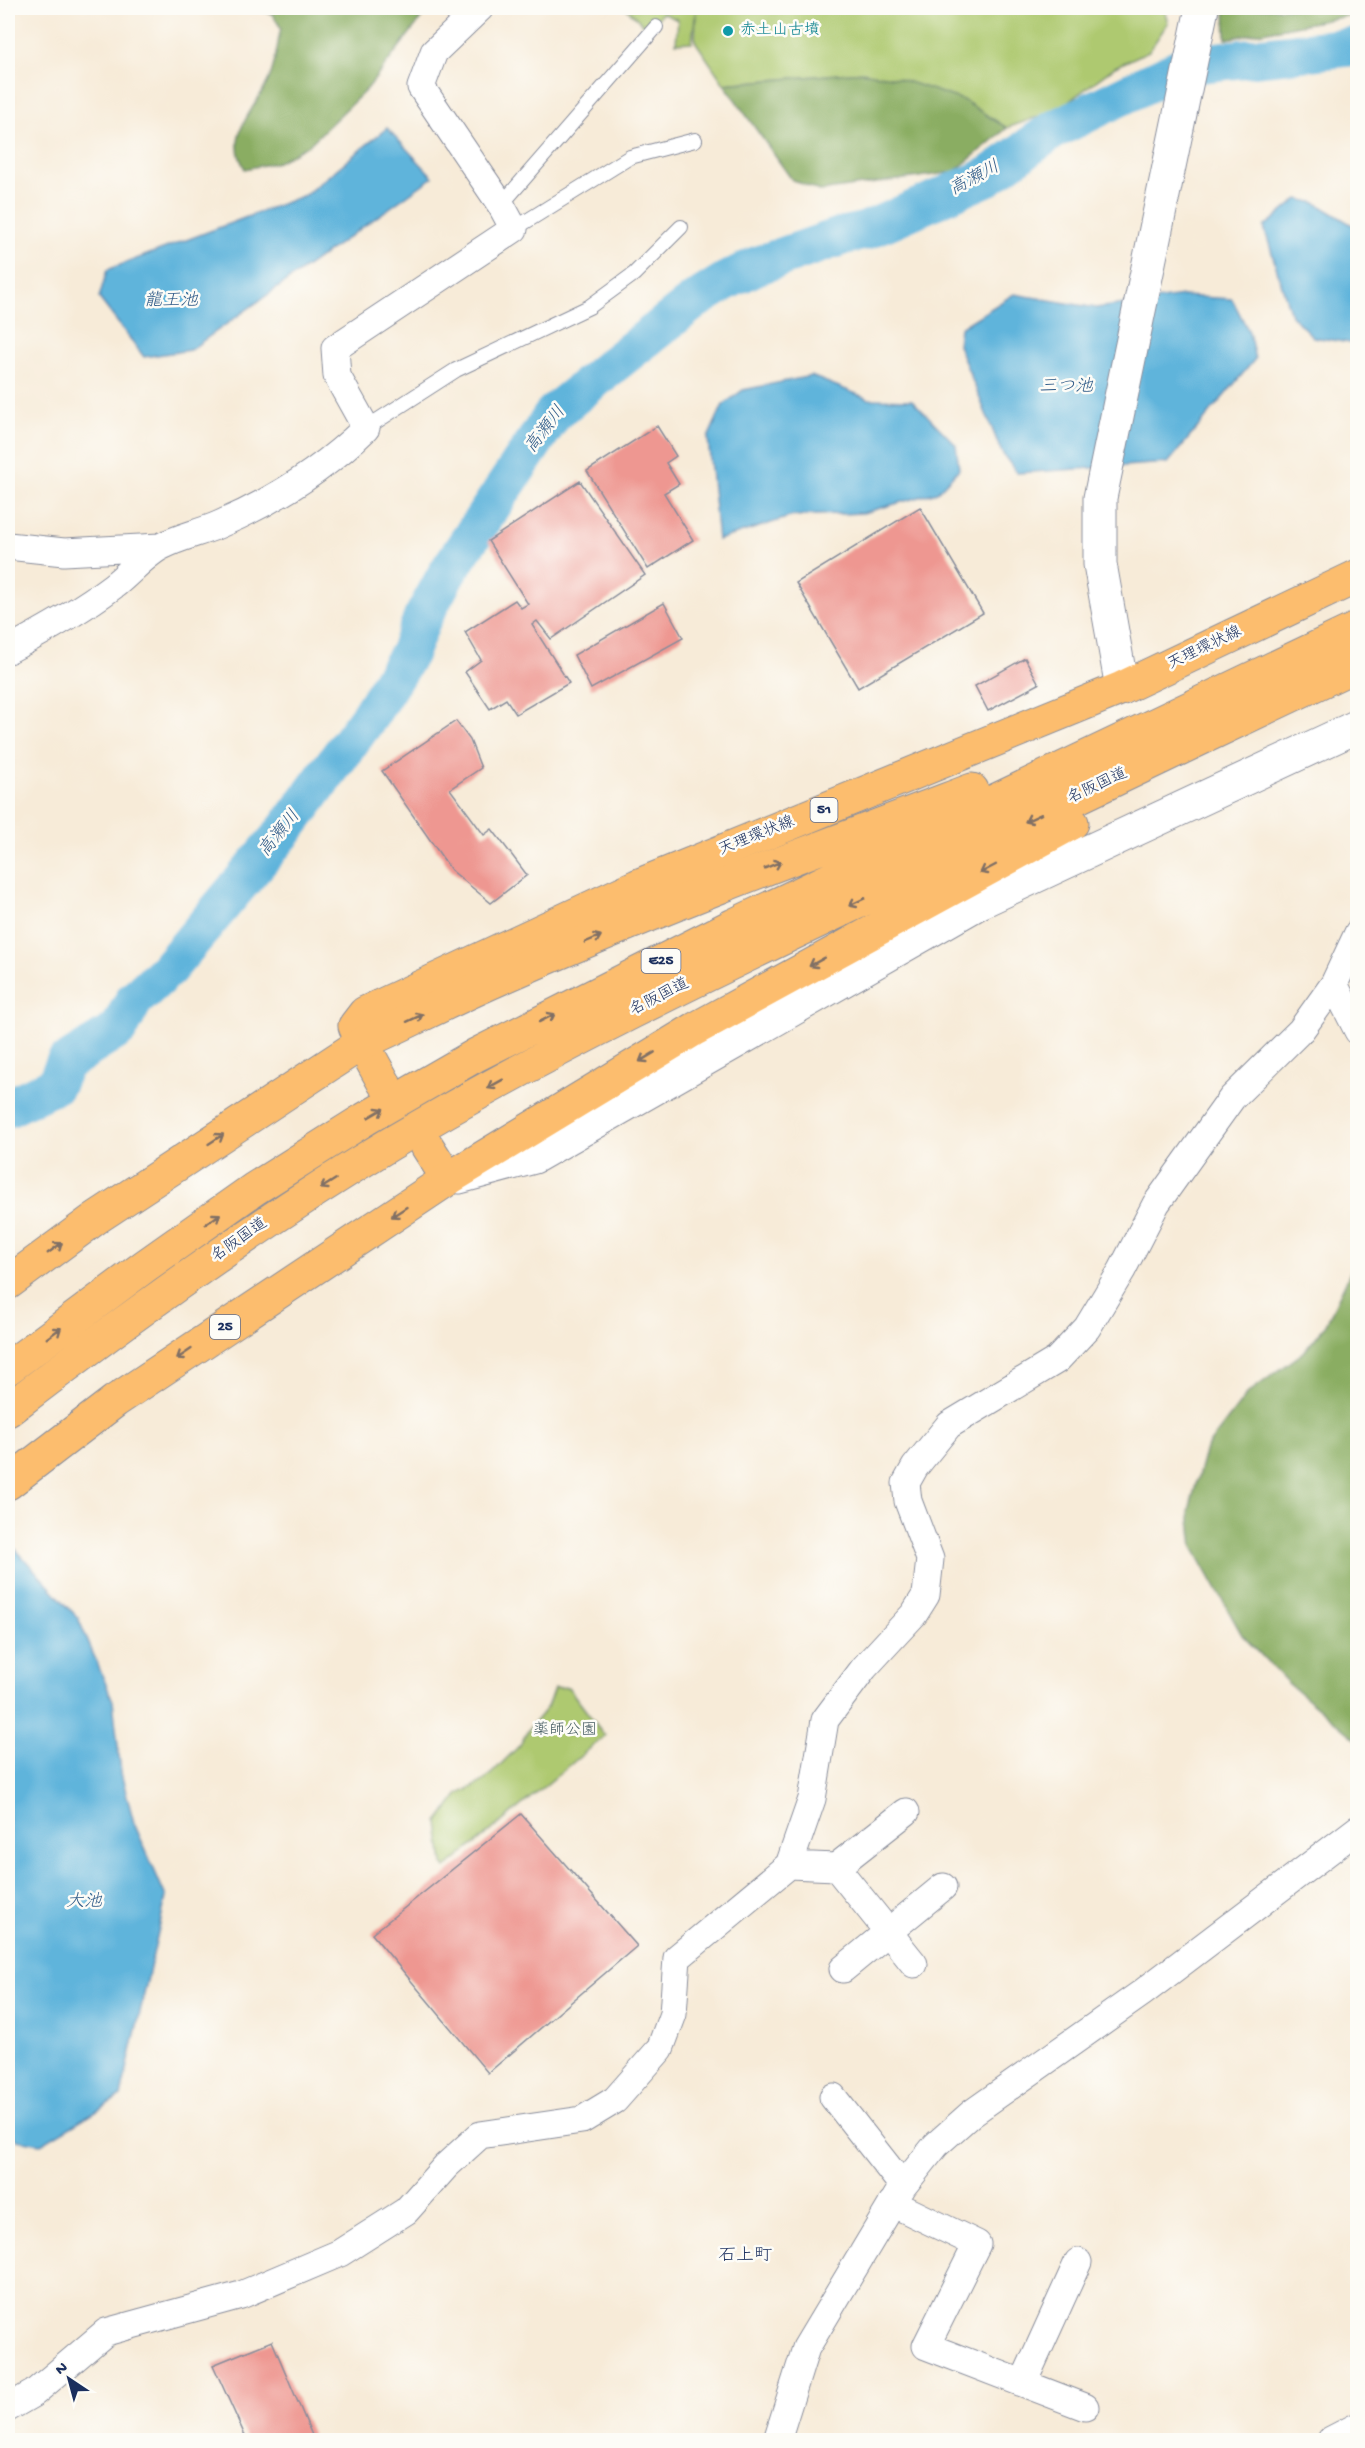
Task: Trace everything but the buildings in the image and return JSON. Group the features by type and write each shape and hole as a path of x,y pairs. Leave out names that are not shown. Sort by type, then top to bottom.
{"main road":[{"name":"天理環状線","path":"384,1083 362,1044 355,1026 364,1013 637,886 1122,688 1358,576"},
{"path":"8,1283 96,1218 362,1044 493,981 625,925 780,862 1028,769 1358,617"},
{"name":"名阪国道","path":"8,1368 145,1266 254,1189 365,1119 476,1055 734,925 1358,628"},
{"name":"名阪国道","path":"8,1410 159,1297 272,1219 388,1145 501,1081 752,952 1354,665"},
{"name":"E25","path":"448,1179 695,1029 1354,665"},
{"path":"427,1146 448,1179"},
{"name":"25","path":"8,1482 114,1401 448,1179"}],"street":[{"path":"8,546 64,552 160,547 216,526 260,505 315,471 366,428 337,376 335,348 514,229 501,205 421,87 434,52 480,8"},
{"path":"1122,688 1100,564 1100,498 1143,282 1184,102 1201,15"},
{"path":"8,650 60,622 103,593 160,547"},
{"path":"448,1179 534,1157 980,902 1358,726"},
{"path":"8,2408 34,2393 106,2332 241,2295 340,2253 406,2211 446,2166 480,2135 582,2120 615,2100 660,2049 673,2014 677,1958 789,1865 812,1799 825,1720 864,1668 914,1614 926,1595 930,1559 908,1501 906,1483 915,1467 949,1425 1057,1360 1087,1328 1122,1270 1156,1204 1232,1098 1301,1030 1334,984 1358,933"},
{"path":"1334,984 1358,1031"},
{"path":"789,1865 836,1868 906,1812"},
{"path":"770,2439 806,2348 898,2194 936,2145 972,2113 1142,1993 1358,1829"},
{"path":"836,1868 914,1964"},
{"path":"843,1969 944,1887"},
{"path":"832,2097 898,2194 977,2244 926,2346 1085,2407"},
{"path":"1023,2383 1078,2262"},
{"path":"1331,2440 1358,2426"}],"lane":[{"path":"501,205 656,27"},
{"path":"514,229 630,157 695,140"},
{"path":"366,428 456,370 589,307 634,274 681,227"}],"green space":[{"path":"256,8 433,8 423,16 368,88 309,145 278,162 245,169 239,156 239,133 271,73 281,28 272,14"},
{"path":"626,8 1164,8 1168,23 1149,51 1115,67 1057,110 1007,128 963,100 862,72 724,84 695,41 696,10 692,42 676,43 678,20 662,13 649,30"},
{"path":"1225,8 1357,8 1358,14 1226,39"},
{"path":"862,72 897,78 963,100 1007,128 954,172 820,191 792,180 724,84"},
{"path":"1357,1258 1358,1740 1288,1683 1242,1635 1193,1547 1189,1510 1206,1448 1248,1393 1304,1352 1325,1326"},
{"name":"薬師公園","path":"568,1687 605,1736 446,1868 443,1864 438,1822 459,1794 484,1781 520,1745 528,1730 547,1707 554,1688"}],"water":[{"name":"龍王池","path":"387,128 433,177 190,350 144,357 99,298 107,270 305,195"},
{"path":"1298,199 1316,203 1357,228 1357,341 1350,343 1313,337 1291,315 1264,227"},
{"name":"三つ池","path":"1014,294 1096,308 1183,296 1232,299 1249,332 1255,359 1168,463 1017,473 1002,453 958,345 960,328"},
{"path":"811,376 869,399 912,400 956,445 959,469 937,492 863,513 793,516 718,540 708,438 723,405 743,390"},
{"name":"大池","path":"8,1541 78,1618 113,1701 121,1773 134,1823 166,1897 121,2096 41,2144 17,2140 8,2130"}],"waterway":[{"name":"高瀬川","path":"8,1108 55,1085 65,1063 119,1029 134,1000 169,968 285,830 370,715 409,653 422,619 447,573 554,413 610,367 694,301 726,281 756,266 842,236 865,231 987,177 1053,130 1185,65 1358,46"}],"place":[{"name":"赤土山古墳","path":"728,31"}],"district":[{"name":"石上町","path":"745,2256"}]}
